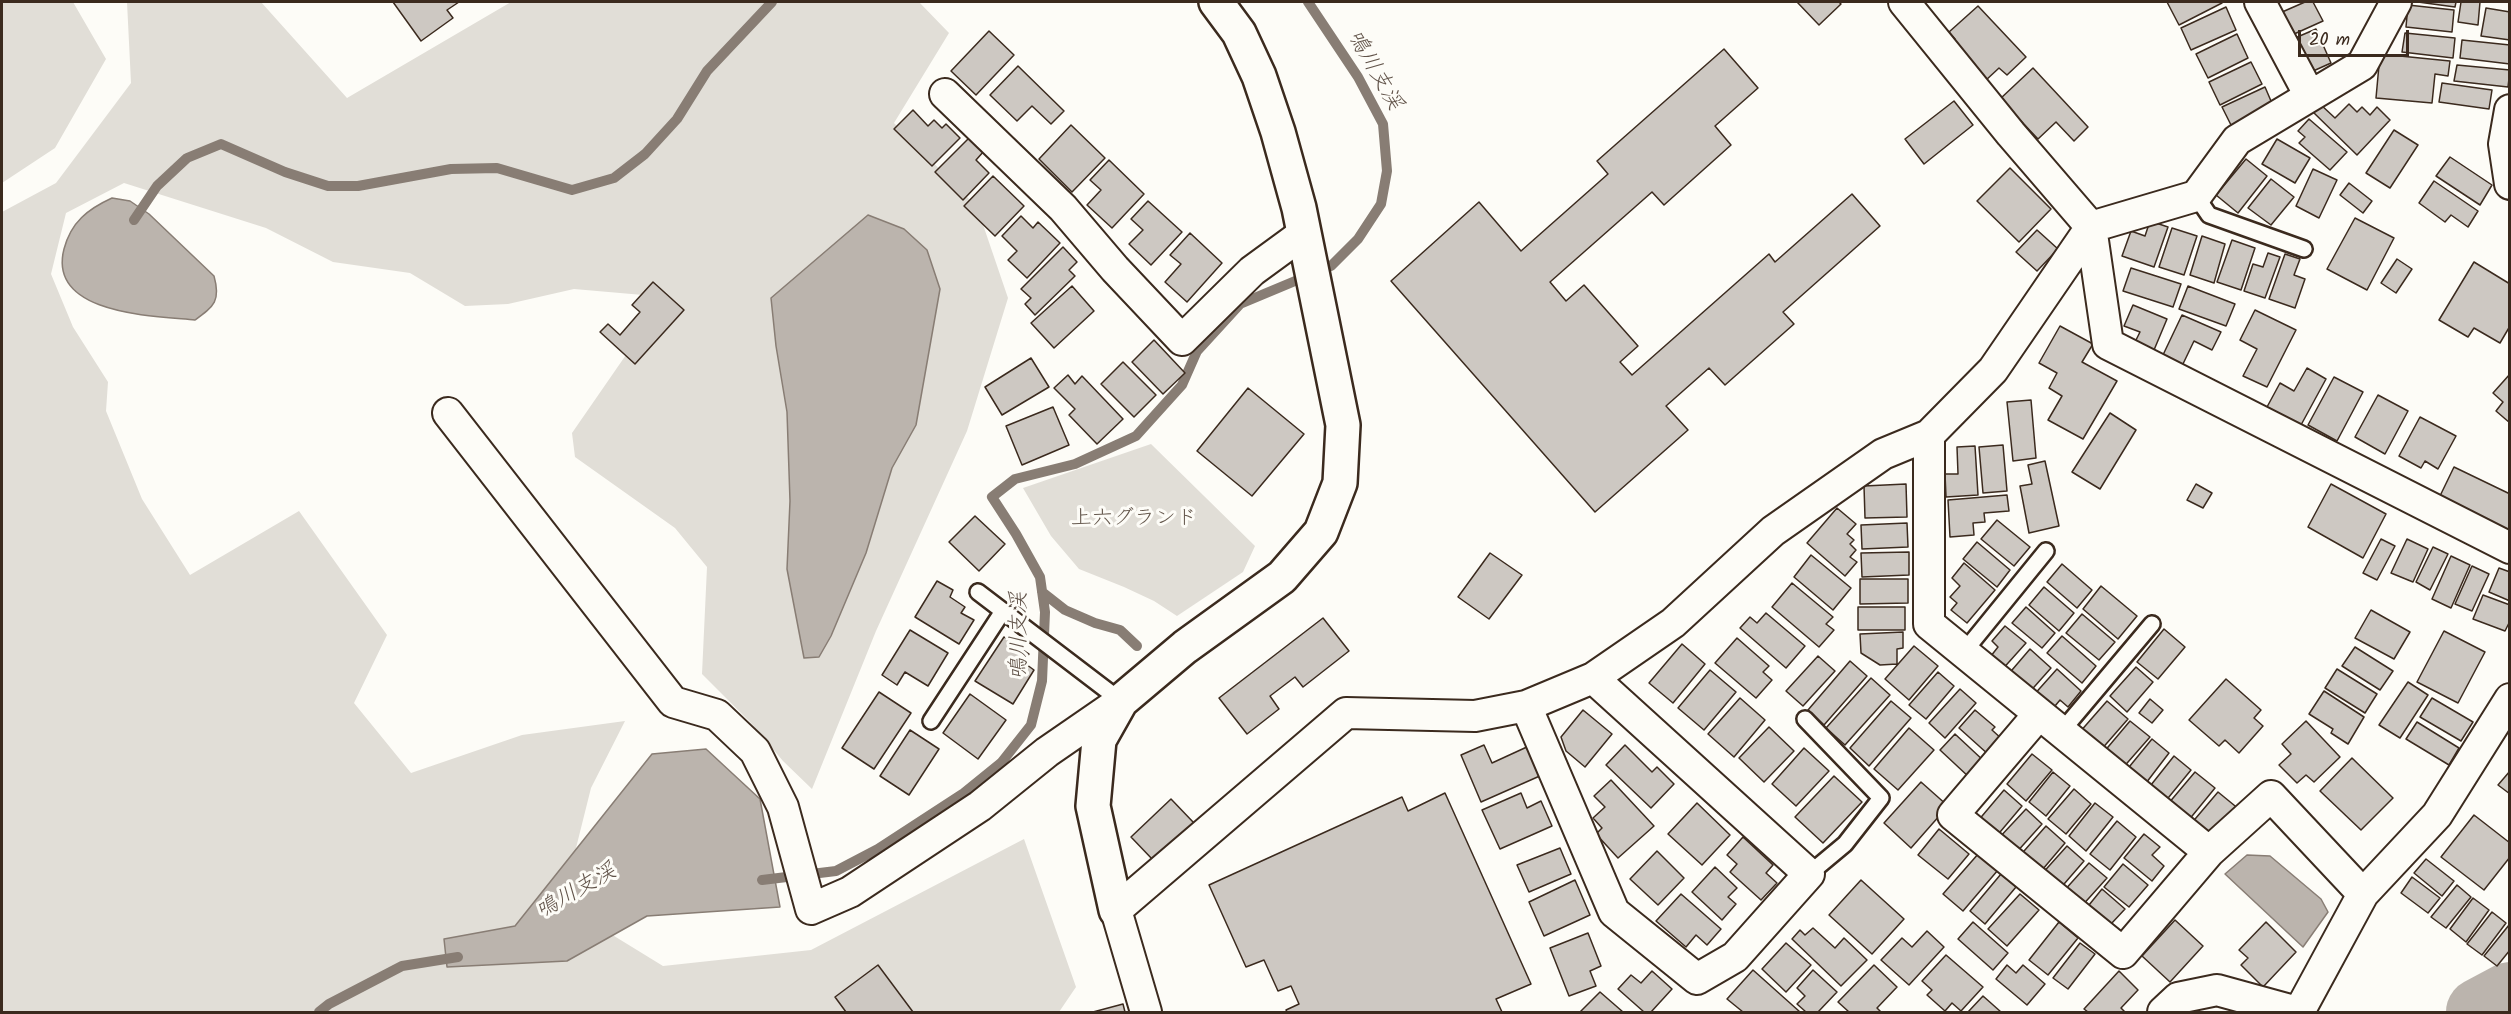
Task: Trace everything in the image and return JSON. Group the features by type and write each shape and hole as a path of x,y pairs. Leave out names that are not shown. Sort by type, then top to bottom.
{"street":[{"path":"448,413 673,702 717,716 755,752 783,807 811,909 850,892 980,806 1047,752 1121,701 1185,647 1282,577 1321,532 1340,483 1343,425 1304,233 1278,132 1259,76 1239,33 1216,2"},
{"path":"1904,2 2011,134 2091,227 2108,344 2510,548"},
{"path":"2260,2 2310,96"},
{"path":"1116,910 1346,713 1474,716 1526,706 1593,678 1673,623 1773,531 1883,454 1929,435 1993,370 2091,227 2196,196 2237,140 2362,65 2396,2"},
{"path":"945,94 1063,208 1115,269 1182,340 1252,271 1304,233"},
{"path":"2510,110 2504,144 2510,183"},
{"path":"1929,435 1929,624 2210,852"},
{"path":"1526,706 1614,912 1697,979 1735,957 1809,874 1593,678"},
{"path":"2163,1012 2178,998 2217,990 2298,1012 2363,894 2437,815 2510,699"},
{"path":"1121,701 1099,740 1093,806 1116,910 1146,1012"},
{"path":"2050,723 1953,815 2122,952 2210,852 2271,796 2363,894"}],"lane":[{"path":"2196,196 2209,215 2304,249"},
{"path":"1963,652 2046,551"},
{"path":"978,592 1121,701"},
{"path":"931,721 1003,611"},
{"path":"2050,723 2152,624"},
{"path":"1805,719 1881,798 1845,844 1809,874"}],"green space":[{"path":"2,2 73,2 106,59 55,148 2,183"},
{"path":"127,2 261,2 347,98 511,2 919,2 949,33 894,123 977,207 1008,298 967,431 876,631 812,789 702,674 707,567 675,528 575,457 572,433 666,297 574,289 508,304 465,306 410,273 333,262 266,228 124,183 66,213 51,274 73,327 108,382 106,411 142,499 190,575 299,511 387,635 354,703 411,773 522,735 625,721 591,788 562,904 663,966 811,950 1024,839 1076,987 1059,1012 2,1012 2,212 56,183 131,83"},
{"name":"上六グランド","path":"1151,444 1255,546 1243,572 1177,616 1154,601 1079,569 1051,536 1023,488"}],"water":[{"path":"112,198 130,201 149,214 214,276 216,297 207,311 195,320 131,313 108,308 87,299 72,287 63,271 64,249 71,231 88,212"},
{"path":"868,215 904,229 927,250 940,289 916,425 892,468 866,553 831,636 819,657 804,658 787,569 790,501 787,412 771,298"},
{"path":"706,749 760,799 780,907 647,916 567,961 447,967 444,939 515,926 652,754"},
{"path":"2247,855 2270,856 2321,899 2328,912 2303,947 2225,874"}],"building":[{"path":"393,2 459,2 447,10 453,18 421,41"},
{"path":"1797,2 1839,2 1841,4 1819,25"},
{"path":"2167,2 2221,2 2222,3 2179,25"},
{"path":"2305,2 2313,2 2323,21 2283,39 2273,16"},
{"path":"2418,2 2456,2 2455,7"},
{"path":"2461,2 2480,2 2478,25 2458,22"},
{"path":"2408,5 2454,10 2452,32 2406,27"},
{"path":"1978,6 2026,57 2007,75 1999,68 1985,81 1950,44 1955,39 1949,32"},
{"path":"2226,7 2236,30 2191,50 2181,28"},
{"path":"2486,8 2510,12 2510,40 2481,36"},
{"path":"2316,29 2331,63 2311,72 2288,41"},
{"path":"989,31 1014,55 976,95 951,71"},
{"path":"2405,33 2455,38 2453,58 2402,52"},
{"path":"2237,34 2248,58 2208,78 2196,54"},
{"path":"2462,40 2510,45 2510,64 2460,58"},
{"path":"1724,49 1758,88 1715,126 1731,145 1664,205 1652,192 1550,282 1566,301 1584,285 1638,346 1620,362 1632,375 1769,254 1775,262 1852,194 1880,226 1783,312 1794,324 1725,385 1709,368 1666,406 1688,430 1595,512 1391,281 1479,202 1521,251 1608,174 1597,161"},
{"path":"2380,54 2450,61 2448,76 2435,74 2432,103 2376,98"},
{"path":"2251,62 2262,84 2220,105 2209,82"},
{"path":"2457,65 2510,70 2508,87 2454,81"},
{"path":"1018,66 1064,111 1051,124 1032,106 1017,121 990,95"},
{"path":"2033,68 2088,127 2074,141 2056,122 2038,139 2000,99"},
{"path":"2442,83 2492,90 2489,109 2439,102"},
{"path":"2265,87 2274,108 2232,127 2222,107"},
{"path":"1954,101 1973,125 1924,164 1905,139"},
{"path":"2320,104 2335,118 2349,104 2357,112 2362,107 2370,115 2377,107 2390,120 2357,155 2313,112"},
{"path":"913,110 928,126 934,120 942,128 946,124 960,138 932,166 894,129"},
{"path":"2309,119 2347,152 2330,170 2299,143 2305,137 2298,131"},
{"path":"1071,125 1105,158 1072,192 1039,159"},
{"path":"2394,130 2418,145 2390,188 2366,173"},
{"path":"970,137 984,151 976,160 989,173 963,200 935,172"},
{"path":"2277,139 2310,158 2295,183 2262,164"},
{"path":"2450,157 2492,185 2480,205 2436,176"},
{"path":"2246,159 2267,176 2238,213 2216,195"},
{"path":"1109,160 1144,194 1112,228 1087,205 1101,190 1090,180"},
{"path":"2010,168 2051,209 2019,242 1977,201"},
{"path":"2313,169 2337,180 2319,218 2296,206"},
{"path":"993,176 1024,206 995,236 964,206"},
{"path":"2271,179 2294,197 2271,225 2248,208"},
{"path":"2434,181 2478,211 2468,227 2451,215 2445,222 2419,203"},
{"path":"2349,183 2372,201 2363,213 2340,195"},
{"path":"1148,201 1182,232 1151,265 1129,244 1143,230 1131,219"},
{"path":"1021,216 1033,228 1038,222 1060,243 1027,278 1008,260 1017,251 1002,236"},
{"path":"2355,218 2394,238 2367,290 2327,269"},
{"path":"2150,221 2168,227 2154,267 2122,256 2131,231 2145,236"},
{"path":"2172,228 2197,236 2184,275 2159,267"},
{"path":"2037,230 2058,249 2037,271 2016,252"},
{"path":"1190,233 1222,263 1187,302 1165,282 1181,264 1170,255"},
{"path":"2202,236 2225,244 2214,283 2190,275"},
{"path":"2232,240 2255,248 2241,290 2217,282"},
{"path":"1063,247 1077,262 1069,270 1075,276 1035,315 1025,304 1031,298 1021,289"},
{"path":"2268,253 2280,257 2265,298 2244,291 2253,264 2263,267"},
{"path":"2285,254 2300,259 2294,275 2305,279 2295,308 2269,299"},
{"path":"2397,259 2412,269 2396,293 2381,283"},
{"path":"2474,262 2510,284 2510,326 2500,343 2474,328 2468,337 2439,320"},
{"path":"2131,268 2181,284 2173,307 2123,291"},
{"path":"653,282 684,310 635,364 600,332 608,324 620,335 640,312 632,305"},
{"path":"1072,286 1094,311 1054,348 1031,323"},
{"path":"2188,286 2235,304 2226,326 2179,309"},
{"path":"2133,305 2167,319 2154,350 2135,342 2140,332 2124,326"},
{"path":"2255,310 2296,330 2267,387 2243,376 2257,349 2240,340"},
{"path":"2182,315 2221,332 2212,350 2194,341 2182,366 2162,357"},
{"path":"2060,326 2093,344 2082,362 2117,381 2083,439 2048,420 2062,396 2049,388 2057,373 2039,363"},
{"path":"1154,340 1185,373 1163,394 1132,362"},
{"path":"1031,358 1049,387 1002,415 985,387"},
{"path":"1123,362 1156,395 1134,417 1101,384"},
{"path":"2307,368 2326,379 2301,425 2267,407 2280,383 2294,391"},
{"path":"2510,374 2510,423 2496,411 2503,402 2493,393"},
{"path":"1068,375 1075,384 1082,376 1123,419 1097,444 1069,415 1075,409 1054,388"},
{"path":"2334,377 2363,392 2337,441 2308,425"},
{"path":"1248,388 1304,434 1252,496 1197,451"},
{"path":"2378,395 2408,411 2385,454 2355,437"},
{"path":"2031,400 2036,458 2013,461 2007,402"},
{"path":"1053,407 1069,445 1022,465 1006,426"},
{"path":"2110,413 2136,430 2100,489 2072,472"},
{"path":"2420,417 2456,436 2438,469 2425,461 2421,468 2399,456"},
{"path":"2003,445 2007,491 1983,493 1979,447"},
{"path":"1975,446 1978,495 1946,497 1945,474 1958,474 1957,447"},
{"path":"2045,461 2059,526 2029,533 2020,486 2032,484 2028,465"},
{"path":"2454,467 2510,494 2510,532 2439,498"},
{"path":"1906,484 1907,517 1865,518 1864,486"},
{"path":"2196,484 2212,493 2203,508 2187,500"},
{"path":"2331,484 2386,514 2363,558 2308,527"},
{"path":"2007,495 2009,511 1984,513 1985,522 1973,523 1974,535 1950,537 1948,500"},
{"path":"1837,508 1856,524 1847,534 1854,540 1850,544 1856,550 1850,557 1857,562 1845,576 1807,543"},
{"path":"975,516 1005,544 979,571 949,542"},
{"path":"1997,520 2030,547 2014,566 1981,539"},
{"path":"1907,523 1908,547 1862,549 1861,525"},
{"path":"2381,539 2395,546 2377,580 2363,573"},
{"path":"2407,539 2428,549 2413,582 2391,573"},
{"path":"1977,542 2010,570 1997,587 1963,559"},
{"path":"2433,547 2448,554 2430,590 2416,582"},
{"path":"1909,552 1909,575 1862,577 1861,553"},
{"path":"1490,553 1522,575 1489,619 1458,597"},
{"path":"1811,555 1851,588 1833,610 1794,577"},
{"path":"2451,556 2470,565 2451,608 2432,599"},
{"path":"1964,563 1995,590 1967,623 1951,610 1957,603 1950,597 1960,586 1952,578"},
{"path":"2062,564 2092,590 2077,608 2047,582"},
{"path":"2472,566 2489,574 2472,611 2455,604"},
{"path":"2499,568 2510,572 2510,601 2489,592"},
{"path":"1860,579 1908,579 1908,603 1860,604"},
{"path":"937,581 953,590 950,597 965,607 961,613 974,620 959,644 915,617"},
{"path":"1792,583 1833,617 1826,624 1834,630 1819,647 1772,607"},
{"path":"2101,586 2137,616 2118,639 2083,609"},
{"path":"2044,587 2074,613 2059,631 2029,605"},
{"path":"2483,595 2510,605 2510,621 2505,631 2473,619"},
{"path":"1858,607 1905,607 1905,630 1858,630"},
{"path":"2026,607 2055,633 2042,648 2012,623"},
{"path":"2371,610 2410,632 2394,659 2355,638"},
{"path":"1766,613 1805,646 1786,668 1740,628 1750,617 1757,623"},
{"path":"2082,614 2115,642 2099,660 2066,633"},
{"path":"1323,618 1349,651 1303,687 1295,677 1270,696 1279,709 1247,734 1219,698"},
{"path":"2005,626 2026,643 2000,672 1987,661 1998,647 1992,641"},
{"path":"2164,629 2185,647 2158,679 2137,662"},
{"path":"910,630 948,653 928,686 905,672 897,685 882,675"},
{"path":"2444,631 2485,652 2458,703 2417,682"},
{"path":"1903,632 1903,648 1897,649 1897,664 1880,665 1861,653 1860,634"},
{"path":"2062,636 2096,666 2082,683 2047,653"},
{"path":"1004,637 1029,654 1023,662 1034,670 1013,704 975,681"},
{"path":"1737,638 1769,666 1763,672 1772,680 1756,698 1715,663"},
{"path":"1682,644 1705,664 1673,703 1649,683"},
{"path":"1914,646 1938,666 1909,700 1885,679"},
{"path":"2355,647 2393,671 2380,690 2342,666"},
{"path":"2030,649 2051,668 2027,695 2006,677"},
{"path":"1818,656 1835,671 1803,706 1786,691"},
{"path":"1850,661 1867,676 1824,725 1808,710"},
{"path":"2136,667 2153,682 2127,712 2110,696"},
{"path":"2057,669 2081,691 2068,707 2060,700 2050,712 2032,697"},
{"path":"2337,669 2377,694 2365,713 2325,688"},
{"path":"1710,670 1736,692 1704,730 1678,708"},
{"path":"1938,672 1954,686 1926,719 1909,705"},
{"path":"1871,678 1890,695 1845,745 1826,728"},
{"path":"2226,679 2261,710 2254,718 2263,726 2239,753 2225,740 2219,746 2189,720"},
{"path":"2408,682 2428,695 2400,738 2379,725"},
{"path":"1960,689 1976,703 1945,738 1929,723"},
{"path":"2324,691 2364,717 2348,744 2331,733 2333,729 2309,714"},
{"path":"879,692 911,713 874,769 842,748"},
{"path":"970,694 1006,720 978,759 943,733"},
{"path":"1740,698 1765,720 1734,757 1708,734"},
{"path":"2432,698 2473,722 2461,741 2420,717"},
{"path":"2150,699 2163,710 2152,723 2139,713"},
{"path":"1891,701 1911,718 1869,766 1850,748"},
{"path":"2107,701 2128,719 2100,751 2079,733"},
{"path":"1583,710 1612,734 1585,767 1566,751 1561,737"},
{"path":"1975,710 1995,727 1992,730 2003,740 1989,755 1959,728"},
{"path":"2130,721 2150,737 2121,770 2103,753"},
{"path":"2306,721 2340,757 2314,782 2306,775 2297,783 2279,765 2291,754 2282,744"},
{"path":"2417,722 2459,748 2449,765 2406,739"},
{"path":"1769,727 1794,751 1764,782 1739,758"},
{"path":"1909,728 1934,750 1898,790 1874,769"},
{"path":"910,730 939,749 909,795 880,776"},
{"path":"1955,734 1985,762 1970,778 1940,750"},
{"path":"2152,739 2169,753 2143,787 2125,772"},
{"path":"1484,745 1492,763 1529,746 1542,775 1481,802 1461,755"},
{"path":"1625,745 1652,772 1657,767 1674,784 1651,808 1606,765"},
{"path":"1804,748 1829,771 1796,806 1772,784"},
{"path":"2032,754 2052,770 2026,801 2007,784"},
{"path":"2174,756 2191,770 2164,803 2147,790"},
{"path":"2352,758 2393,798 2361,830 2320,791"},
{"path":"2510,771 2510,794 2498,785"},
{"path":"2053,772 2070,786 2046,816 2029,802"},
{"path":"2195,772 2215,788 2188,821 2168,804"},
{"path":"1834,776 1862,802 1823,843 1795,817"},
{"path":"1611,780 1654,826 1618,858 1596,834 1602,828 1593,818 1605,807 1594,796"},
{"path":"1921,782 1948,806 1911,848 1884,823"},
{"path":"2074,789 2091,804 2066,834 2048,819"},
{"path":"2004,790 2022,806 1995,838 1977,822"},
{"path":"2218,792 2240,810 2207,840 2190,825"},
{"path":"1445,793 1531,984 1496,999 1502,1012 1287,1012 1286,1010 1299,1004 1291,986 1278,991 1264,960 1246,967 1209,885 1402,797 1408,811"},
{"path":"1521,793 1527,808 1541,801 1552,826 1500,849 1482,810"},
{"path":"1171,799 1194,823 1154,861 1131,837"},
{"path":"1697,803 1730,835 1702,865 1668,834"},
{"path":"2095,803 2113,817 2086,851 2069,836"},
{"path":"2026,809 2042,824 2015,854 1998,839"},
{"path":"2474,815 2510,843 2510,857 2484,890 2441,857"},
{"path":"2117,821 2136,837 2110,870 2090,854"},
{"path":"2046,826 2065,843 2037,876 2017,859"},
{"path":"1939,829 1969,854 1948,879 1918,855"},
{"path":"2144,834 2160,847 2152,855 2164,866 2152,881 2124,858"},
{"path":"1743,837 1773,865 1766,873 1777,883 1761,900 1730,872 1737,864 1727,855"},
{"path":"2067,846 2084,861 2058,891 2040,876"},
{"path":"1560,848 1571,874 1529,892 1517,865"},
{"path":"1657,851 1684,878 1658,905 1630,879"},
{"path":"1979,853 1998,870 1963,911 1943,894"},
{"path":"2426,859 2454,881 2442,896 2414,873"},
{"path":"2089,863 2107,878 2080,908 2063,892"},
{"path":"2123,864 2148,885 2129,907 2104,887"},
{"path":"1715,867 1737,888 1728,897 1736,904 1722,920 1692,892"},
{"path":"2001,874 2016,887 1985,924 1970,911"},
{"path":"2412,877 2440,898 2428,913 2401,893"},
{"path":"1575,880 1590,915 1544,936 1529,902"},
{"path":"1861,880 1904,919 1872,954 1829,915"},
{"path":"2457,885 2471,897 2446,928 2431,917"},
{"path":"2102,889 2125,909 2111,924 2089,905"},
{"path":"1681,894 1721,929 1707,945 1696,935 1686,947 1656,921"},
{"path":"2020,894 2039,910 2007,946 1988,929"},
{"path":"2473,898 2489,910 2466,942 2450,929"},
{"path":"2492,912 2506,923 2482,955 2467,944"},
{"path":"2175,920 2203,946 2170,982 2142,956"},
{"path":"1973,922 2008,953 1993,970 1958,939"},
{"path":"2059,922 2078,938 2048,975 2029,960"},
{"path":"2266,922 2296,952 2263,987 2241,965 2248,958 2239,950"},
{"path":"2509,925 2510,950 2497,966 2484,956"},
{"path":"1813,928 1835,948 1844,938 1867,960 1841,986 1792,939 1800,930 1805,935"},
{"path":"1927,931 1944,947 1909,985 1881,960 1902,938 1912,947"},
{"path":"1588,933 1601,966 1590,971 1596,986 1569,996 1550,948"},
{"path":"1786,943 1811,965 1786,992 1762,969"},
{"path":"2080,943 2095,954 2068,989 2053,978"},
{"path":"1946,955 1983,987 1961,1011 1952,1003 1945,1011 1927,995 1932,990 1922,981"},
{"path":"878,965 913,1012 846,1012 835,997"},
{"path":"1874,965 1897,987 1877,1008 1881,1012 1849,1012 1838,1002"},
{"path":"2007,965 2016,973 2023,965 2045,984 2027,1005 1996,979"},
{"path":"1753,970 1800,1012 1743,1012 1727,999"},
{"path":"1813,970 1837,992 1818,1012 1806,1012 1797,1004 1805,996 1797,988"},
{"path":"1652,971 1672,989 1651,1012 1644,1012 1618,989 1631,975 1641,983"},
{"path":"2119,971 2138,990 2121,1008 2125,1012 2088,1012 2084,1009"},
{"path":"1600,992 1623,1012 1580,1012"},
{"path":"1983,996 2001,1012 1968,1012"},
{"path":"1123,1004 1125,1012 1093,1012"}],"waterway":[{"path":"134,220 157,186 187,158 221,144 285,172 328,186 358,186 451,169 497,168 572,190 614,178 645,154 677,119 707,71 772,2"},
{"name":"鳴川支渓","path":"762,880 836,871 878,849 964,793 1001,763 1031,725 1042,681 1045,612 1040,577 992,497 1015,479 1075,464 1136,436 1182,385 1197,351 1240,304 1331,266 1358,239 1381,204 1387,171 1383,124 1358,77 1308,2"},
{"path":"1042,592 1065,610 1095,623 1120,630 1137,646"},
{"name":"鳴川支渓","path":"319,1012 329,1004 402,966 458,957"},
{"path":"2480,1012 2510,996"}]}
